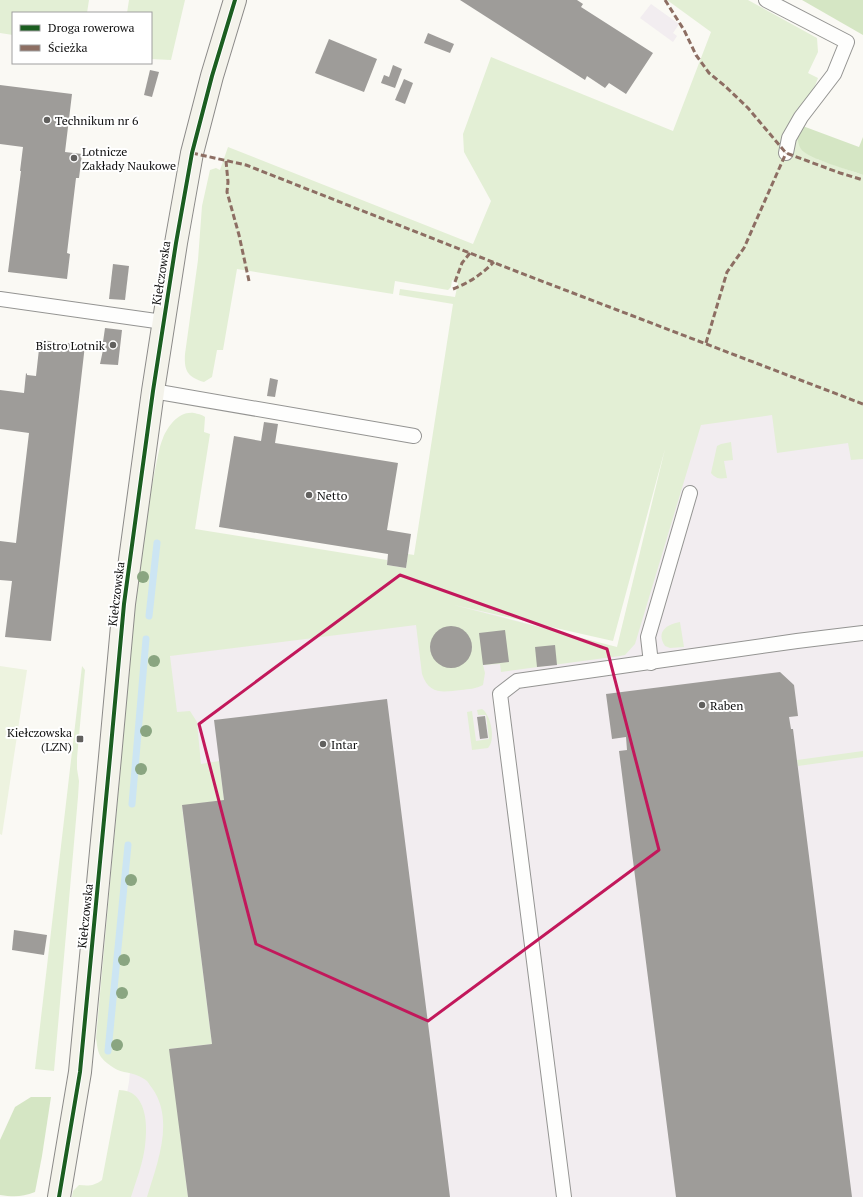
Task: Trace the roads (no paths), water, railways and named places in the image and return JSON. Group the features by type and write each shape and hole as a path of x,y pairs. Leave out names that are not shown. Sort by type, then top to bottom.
{"street":[{"name":"Kiełczowska","path":"59,1197 80,1072 124,604 153,391 192,153 212,76 235,0"}],"lane":[{"path":"766,0 847,42 834,74 801,117 789,138 786,153"},
{"path":"0,299 164,322"},
{"path":"153,391 414,436"},
{"path":"651,662 648,637 690,493"},
{"path":"564,1197 500,694 518,682 863,633"}],"waterway":[{"path":"149,616 157,543"},
{"path":"132,804 146,639"},
{"path":"108,1051 128,845"}],"place":[{"name":"Technikum nr 6","path":"47,120"},
{"name":"Lotnicze Zakłady Naukowe","path":"74,158"},
{"name":"Bistro Lotnik","path":"113,345"},
{"name":"Netto","path":"309,495"},
{"name":"Raben","path":"702,705"},
{"name":"Kiełczowska (LZN)","path":"80,739"},
{"name":"Intar","path":"323,744"}]}
